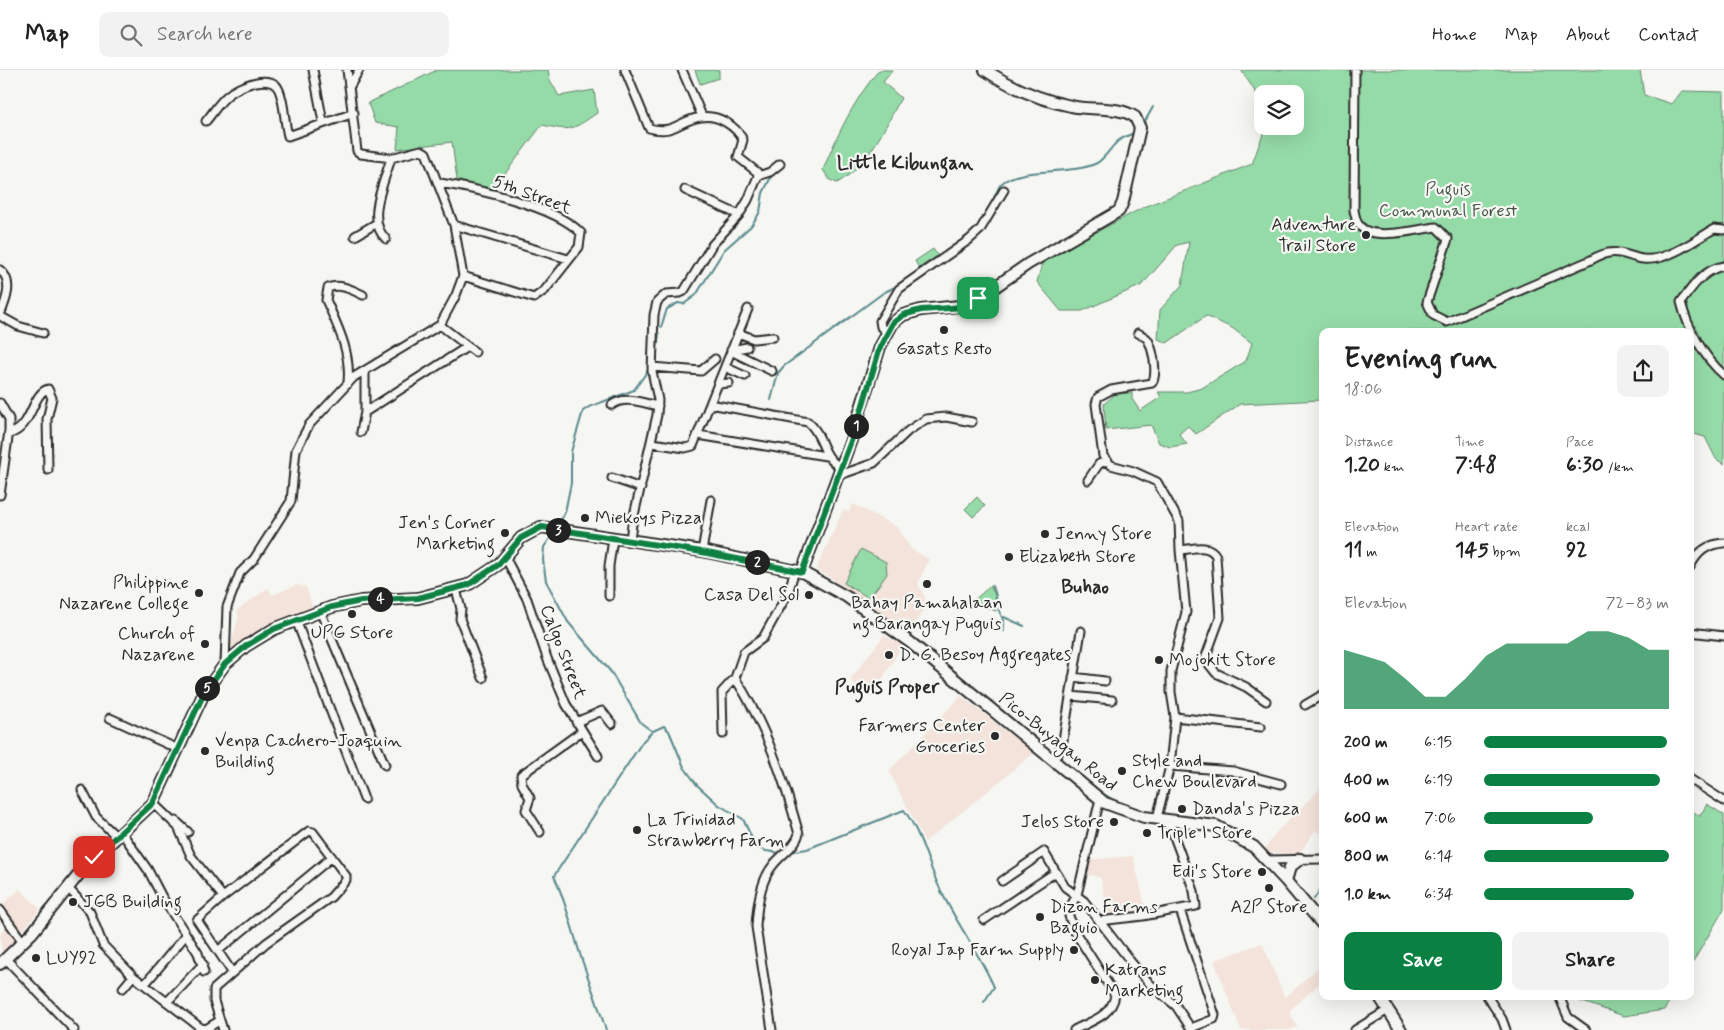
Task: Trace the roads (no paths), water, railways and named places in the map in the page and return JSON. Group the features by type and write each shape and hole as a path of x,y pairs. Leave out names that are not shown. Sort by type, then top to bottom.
{"main road":[{"path":"799,571 808,561 838,471 857,425 872,370 887,332 893,323 903,315 921,310 968,305 1028,264 1119,211 1122,205 1140,128 1135,117 1117,110 1072,107 1059,103 1024,90 985,70"},
{"name":"Pico-Buyagan Road","path":"505,557 521,538 529,532 542,527 550,527 613,539 702,552 799,571 847,597 911,643 1055,757 1100,799 1132,814 1198,822 1221,827 1254,847 1268,860 1319,920"},
{"path":"3,962 23,942 84,868 153,803 204,693 225,664 258,638 296,620 320,611 361,601 418,598 456,589 468,585 498,565 505,557"},
{"path":"1286,881 1290,867 1300,859"},
{"path":"1382,1000 1401,1030"}],"street":[{"path":"313,70 323,122"},
{"path":"225,664 228,607 240,573 258,553 292,501 296,450 309,425 348,382 440,324 453,302 463,276 454,225 440,184 426,153 421,150 391,158 361,154 358,151 347,70"},
{"path":"350,86 359,70"},
{"path":"625,70 649,128 662,131 702,116 728,123 743,140 738,158 757,172 758,176 748,200 739,215 712,245 684,291 666,294 657,302 654,315 652,367 658,406 652,443 632,524 630,540"},
{"path":"682,70 702,116"},
{"path":"1355,70 1354,210 1358,225 1366,231 1389,234 1436,227 1448,239 1427,302 1433,315 1447,322 1591,260 1604,252 1616,251 1636,258 1658,258 1714,229 1724,230"},
{"path":"206,121 228,95 246,84 265,82 273,82 279,89 288,136 323,122 354,113"},
{"path":"386,239 381,234 377,223 377,206 391,158"},
{"path":"758,176 770,172 780,164"},
{"name":"5th Street","path":"440,184 464,187 522,204 574,226 581,233 581,240 579,247 568,259"},
{"path":"685,190 739,215"},
{"path":"887,332 881,327 880,321 899,289 969,240 980,230 1004,190"},
{"path":"355,236 377,223"},
{"path":"454,225 568,259 545,290 534,298 463,276"},
{"path":"1691,328 1680,302 1696,282 1715,268 1724,266"},
{"path":"0,270 8,281 8,292 0,315 18,326 43,333"},
{"path":"348,382 350,368 346,348 326,300 326,292 328,288 333,286 350,289 363,295"},
{"path":"652,443 689,448 693,446 748,309"},
{"path":"440,324 475,352"},
{"path":"738,333 754,340 774,337"},
{"path":"1099,921 1180,910 1197,905 1194,891 1163,819 1175,717 1171,692 1171,671 1182,629 1186,603 1180,550 1180,521 1157,482 1133,471 1116,467 1106,461 1101,452 1096,399 1106,391 1152,383 1154,380 1155,368 1148,342 1138,333"},
{"path":"1694,334 1715,367 1724,375"},
{"path":"365,412 467,347"},
{"path":"731,350 747,347"},
{"path":"731,350 772,371"},
{"path":"652,367 701,371 715,359"},
{"path":"725,367 745,376"},
{"path":"361,432 365,412 365,371"},
{"path":"718,384 729,383"},
{"path":"9,434 23,426 40,394 48,389 52,398 47,419 48,470"},
{"path":"612,405 618,400 626,400 658,406"},
{"path":"0,403 9,420 9,434 0,495"},
{"path":"710,404 771,414 810,424 826,456 838,471 874,463 908,431 926,419 946,417 972,422"},
{"path":"698,435 826,456"},
{"path":"1088,480 1098,464 1106,461"},
{"path":"612,478 641,488"},
{"path":"702,552 711,500"},
{"path":"609,596 609,566 613,539"},
{"path":"1694,561 1702,550 1714,543 1724,543"},
{"path":"1180,550 1206,548 1210,549 1216,556 1221,611 1218,625 1205,658 1208,665 1216,673 1246,687 1266,701"},
{"name":"Calgo Street","path":"505,557 527,599 553,673 576,722 598,756"},
{"path":"723,734 720,695 735,678 743,652 763,638 799,571"},
{"path":"456,589 461,609 460,619 484,678"},
{"path":"320,611 385,765"},
{"path":"296,620 364,800"},
{"path":"1055,757 1063,740 1081,631"},
{"path":"1694,632 1724,636"},
{"path":"1073,677 1105,681"},
{"path":"735,678 749,699 775,759 799,834 796,842 769,872 757,912 756,927 772,1030"},
{"path":"1070,696 1112,700"},
{"path":"1305,705 1319,697"},
{"path":"576,722 602,711 612,724"},
{"path":"1175,717 1261,727"},
{"path":"110,718 178,749"},
{"path":"540,832 526,810 530,798 522,784 521,775 582,731"},
{"path":"1170,766 1233,771 1281,784"},
{"path":"1694,782 1724,800"},
{"path":"82,790 96,817 120,835 148,870 204,968 168,1001"},
{"path":"1074,1030 1107,1012 1114,1003 1115,995 1070,921 1069,909 1077,894 1100,799"},
{"path":"153,803 178,827 191,856 223,896"},
{"path":"165,815 168,813 188,832"},
{"path":"223,1030 219,1021 213,992 232,972 266,943 324,902 344,882 346,876 316,834 309,831 223,896 197,920 232,972"},
{"path":"1002,881 1042,851 1046,853 1065,887 1077,894 1150,984 1176,1006 1192,1029 1214,1019 1215,1016 1180,910"},
{"path":"219,950 332,856"},
{"path":"1268,860 1319,859"},
{"path":"984,920 1056,872"},
{"path":"68,888 90,912 103,945 133,976 201,1028 206,1029 219,1021"},
{"path":"0,910 23,942"},
{"path":"145,984 186,935"},
{"path":"3,962 74,1030"},
{"path":"123,988 133,976"},
{"path":"1490,1000 1502,1019 1506,1030"},
{"path":"1561,1000 1568,1017 1586,1030"},
{"path":"1356,1030 1388,1010"}],"waterway":[{"path":"1143,125 1153,107"},
{"path":"991,205 1001,184 1009,178 1032,173 1086,167 1097,163 1118,141 1136,132"},
{"path":"661,327 667,309 678,303 684,304 696,295 724,250 751,226 760,212 763,193 771,177"},
{"path":"771,400 778,373 784,366 883,293 901,284"},
{"path":"656,354 659,334"},
{"path":"558,526 565,512 571,483 571,452 583,411 634,390 649,369"},
{"path":"554,533 544,547 543,560 546,581 568,622 611,672 641,723 652,731"},
{"path":"992,586 1003,619 1004,631"},
{"path":"1004,617 1024,626"},
{"path":"993,704 1005,714"},
{"path":"606,1030 554,876 643,741 653,731 664,726 669,731 684,767 697,785 719,805 743,819 756,847 780,853"},
{"path":"1070,768 1099,792 1121,804"},
{"path":"790,852 807,849 904,810 916,830 942,893 994,987 984,1002"},
{"path":"1314,899 1319,892"}],"place":[{"name":"Adventure Trail Store","path":"1366,235"},
{"name":"Gasats Resto","path":"944,330"},
{"name":"Miekoys Pizza","path":"585,518"},
{"name":"Jen's Corner Marketing","path":"505,533"},
{"name":"Jenny Store","path":"1045,534"},
{"name":"Elizabeth Store","path":"1009,557"},
{"name":"Bahay Pamahalaan ng Barangay Puguis","path":"927,584"},
{"name":"Philippine Nazarene College","path":"199,593"},
{"name":"Casa Del Sol","path":"809,595"},
{"name":"UPG Store","path":"352,614"},
{"name":"Church of Nazarene","path":"205,644"},
{"name":"D. G. Besoy Aggregates","path":"889,655"},
{"name":"Mojokit Store","path":"1159,660"},
{"name":"Farmers Center Groceries","path":"995,736"},
{"name":"Venpa Cachero-Joaquin Building","path":"205,751"},
{"name":"Style and Chew Boulevard","path":"1122,771"},
{"name":"Danda's Pizza","path":"1182,809"},
{"name":"Jelos Store","path":"1114,822"},
{"name":"La Trinidad Strawberry Farm","path":"637,830"},
{"name":"Triple I Store","path":"1147,833"},
{"name":"Edi's Store","path":"1262,872"},
{"name":"A2P Store","path":"1269,888"},
{"name":"JGB Building","path":"73,902"},
{"name":"Dizon Farms Baguio","path":"1040,917"},
{"name":"Royal Jap Farm Supply","path":"1074,950"},
{"name":"LUY92","path":"36,958"},
{"name":"Katrans Marketing","path":"1095,980"}],"district":[{"name":"Little Kibungan","path":"905,163"},
{"name":"Buhao","path":"1085,587"},
{"name":"Puguis Proper","path":"887,687"}],"park label":[{"name":"Puguis Communal Forest","path":"1448,200"}]}
